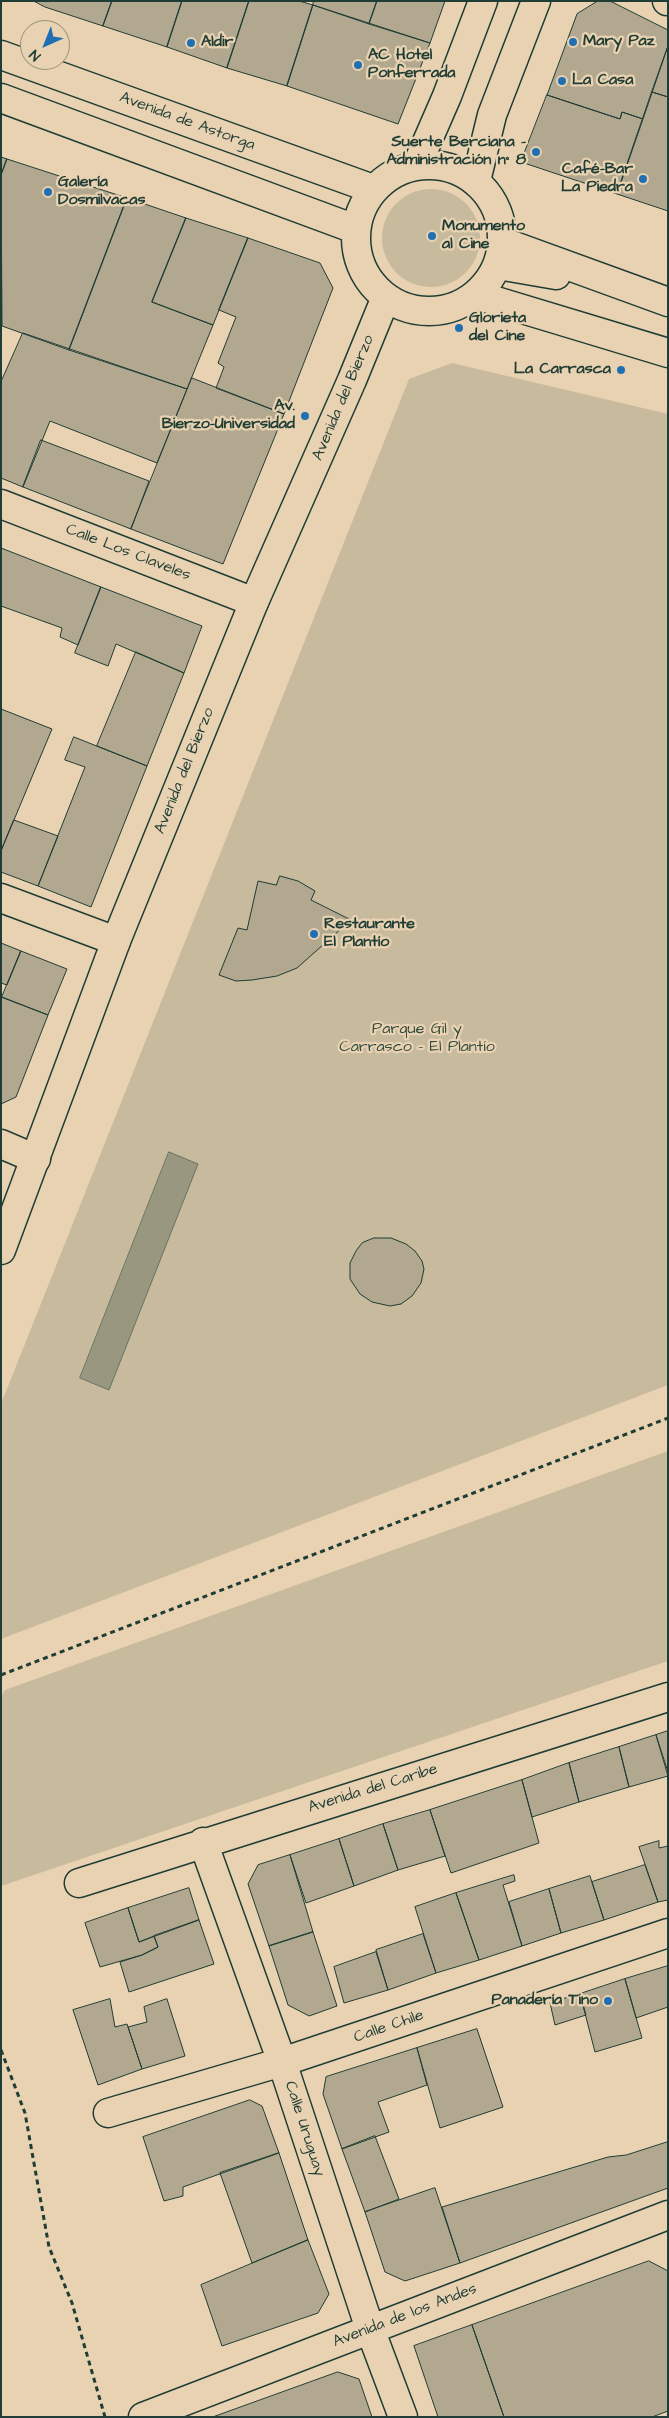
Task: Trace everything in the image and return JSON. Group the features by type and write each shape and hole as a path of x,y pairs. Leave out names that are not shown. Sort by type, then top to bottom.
{"street":[{"path":"416,165 448,96 483,1"},
{"path":"476,181 492,115 536,1"},
{"name":"Avenida de Astorga","path":"1,55 373,189"},
{"path":"1,98 355,229"},
{"path":"438,164 458,170 476,181 491,198 500,219 500,253 489,281 476,295 455,307 432,312 407,308 386,297 371,284 361,268 356,249 355,229 362,208 373,189 393,173 416,165 438,164"},
{"path":"500,253 624,287 668,302"},
{"path":"476,295 668,353"},
{"name":"Avenida del Bierzo","path":"1,1250 116,941 254,602 352,380 386,297"},
{"name":"Calle Los Claveles","path":"1,504 254,602"},
{"path":"1,898 116,941"},
{"path":"1,1144 36,1159"},
{"name":"Avenida del Caribe","path":"78,1882 668,1697"},
{"name":"Calle Uruguay","path":"203,1842 282,2062 370,2329 403,2417"},
{"name":"Calle Chile","path":"108,2113 282,2062 668,1933"},
{"name":"Avenida de los Andes","path":"143,2417 668,2215"}],"path":[{"path":"1,1674 668,1418"},
{"path":"1,2050 24,2113 49,2247 72,2302 105,2417"}],"green space":[{"path":"431,189 450,193 465,204 476,219 480,238 476,257 465,272 450,283 431,287 412,283 397,272 386,257 382,238 386,219 397,204 412,193"},
{"name":"Parque Gil y Carrasco - El Plantío","path":"452,363 668,414 668,1385 1,1639 1,1404 409,379"},
{"path":"668,1451 668,1661 1,1886 1,1697 5,1690"}],"shaded area":[{"path":"169,1152 198,1164 109,1390 80,1378"}],"building":[{"path":"34,1 112,1 103,26 45,7"},
{"path":"112,1 182,1 167,47 103,26"},
{"path":"182,1 249,1 227,68 167,47"},
{"path":"249,1 299,1 313,5 287,86 227,68"},
{"path":"314,1 377,1 369,24 313,5"},
{"path":"377,1 445,1 430,43 369,24"},
{"path":"598,1 610,1 668,30 668,46 643,119 622,112 620,119 547,95 577,14"},
{"name":"AC Hotel Ponferrada","path":"313,5 430,43 398,124 287,86"},
{"path":"668,46 668,97 652,92"},
{"path":"652,92 668,97 668,211 617,194"},
{"path":"547,95 620,119 622,112 643,119 617,194 521,162"},
{"path":"1,157 7,159 1,175"},
{"path":"7,159 127,198 69,350 2,326 1,175"},
{"path":"127,198 186,218 152,302 213,325 187,389 69,350"},
{"path":"186,218 248,238 213,325 152,302"},
{"path":"248,238 320,263 333,288 284,414 216,388 224,367 218,363 236,317 219,310"},
{"path":"23,333 187,389 157,463 50,421 23,487 1,478 1,382"},
{"path":"192,378 284,414 223,564 131,529"},
{"path":"41,440 149,481 131,529 23,487"},
{"path":"1,548 101,587 78,645 60,637 62,628 1,606"},
{"path":"101,587 202,626 184,673 116,644 108,666 75,653"},
{"path":"136,652 184,673 147,766 97,746"},
{"path":"1,709 52,729 1,851"},
{"path":"74,737 147,766 91,907 38,886 85,767 65,760"},
{"path":"14,820 58,836 38,886 1,872 1,851"},
{"path":"280,876 298,881 315,891 311,900 351,920 297,968 277,976 252,980 236,981 219,975 238,928 247,930 258,881 276,885"},
{"path":"1,943 21,951 7,985 1,983"},
{"path":"21,951 67,969 48,1015 2,997"},
{"path":"1,997 48,1015 16,1097 1,1104"},
{"path":"374,1238 391,1238 406,1244 415,1251 422,1261 424,1269 421,1283 412,1296 401,1304 390,1306 372,1302 360,1294 350,1279 350,1263 356,1251 362,1243"},
{"path":"668,1731 668,1772 656,1735"},
{"path":"656,1735 668,1776 629,1787 619,1747"},
{"path":"619,1747 629,1787 579,1802 569,1763"},
{"path":"569,1763 579,1802 532,1817 522,1780"},
{"path":"522,1780 539,1843 451,1873 430,1810"},
{"path":"430,1810 445,1856 398,1870 383,1824"},
{"path":"383,1824 398,1870 354,1886 339,1839"},
{"path":"339,1839 354,1886 306,1903 290,1855"},
{"path":"659,1841 659,1848 668,1846 668,1900 658,1902 639,1847"},
{"path":"290,1855 313,1932 269,1946 248,1884 258,1865"},
{"path":"645,1865 658,1902 604,1920 592,1882"},
{"path":"514,1875 515,1881 503,1885 522,1946 479,1960 456,1893"},
{"path":"590,1876 604,1920 561,1933 549,1889"},
{"path":"189,1888 199,1920 139,1942 128,1908"},
{"path":"549,1889 561,1933 522,1946 509,1902"},
{"path":"456,1893 479,1960 436,1973 415,1907"},
{"path":"128,1908 139,1942 154,1936 158,1947 142,1955 100,1967 85,1923"},
{"path":"199,1920 214,1964 129,1992 120,1962 142,1955 158,1947 154,1936"},
{"path":"313,1932 337,2006 309,2016 288,2005 269,1946"},
{"path":"423,1934 436,1973 388,1990 376,1950"},
{"path":"376,1952 388,1990 344,2003 334,1967"},
{"path":"668,1966 668,2007 636,2018 625,1979"},
{"path":"625,1979 642,2038 595,2052 580,1994"},
{"path":"580,1994 586,2015 555,2025 550,2003"},
{"path":"110,1999 115,2027 127,2024 142,2069 98,2085 73,2010"},
{"path":"167,1999 185,2056 142,2069 128,2027 147,2022 144,2007"},
{"path":"477,2029 503,2107 440,2128 417,2048"},
{"path":"417,2048 427,2085 378,2102 389,2132 342,2149 323,2094 326,2077"},
{"path":"250,2100 262,2106 279,2153 183,2187 183,2196 164,2201 143,2137"},
{"path":"375,2136 399,2199 365,2212 342,2149"},
{"path":"668,2142 668,2188 460,2263 442,2207 608,2157 626,2155"},
{"path":"279,2153 308,2240 252,2263 220,2173"},
{"path":"435,2188 460,2263 405,2281 385,2272 365,2212"},
{"path":"308,2240 329,2294 318,2313 222,2346 201,2285"},
{"path":"649,2261 668,2271 668,2411 652,2417 504,2417 472,2325"},
{"path":"472,2325 504,2417 438,2417 414,2346"},
{"path":"338,2372 359,2379 372,2417 213,2417"}],"place":[{"name":"Mary Paz","path":"573,42"},
{"name":"Aldir","path":"191,43"},
{"name":"AC Hotel Ponferrada","path":"358,65"},
{"name":"La Casa","path":"562,81"},
{"name":"Suerte Berciana - Administración n° 8","path":"536,152"},
{"name":"Café-Bar La Piedra","path":"643,179"},
{"name":"Galería Dosmilvacas","path":"48,192"},
{"name":"Monumento al Cine","path":"432,236"},
{"name":"Glorieta del Cine","path":"459,328"},
{"name":"La Carrasca","path":"621,370"},
{"name":"Av. Bierzo-Universidad","path":"305,416"},
{"name":"Restaurante El Plantío","path":"314,934"},
{"name":"Panadería Tino","path":"608,2001"}]}
